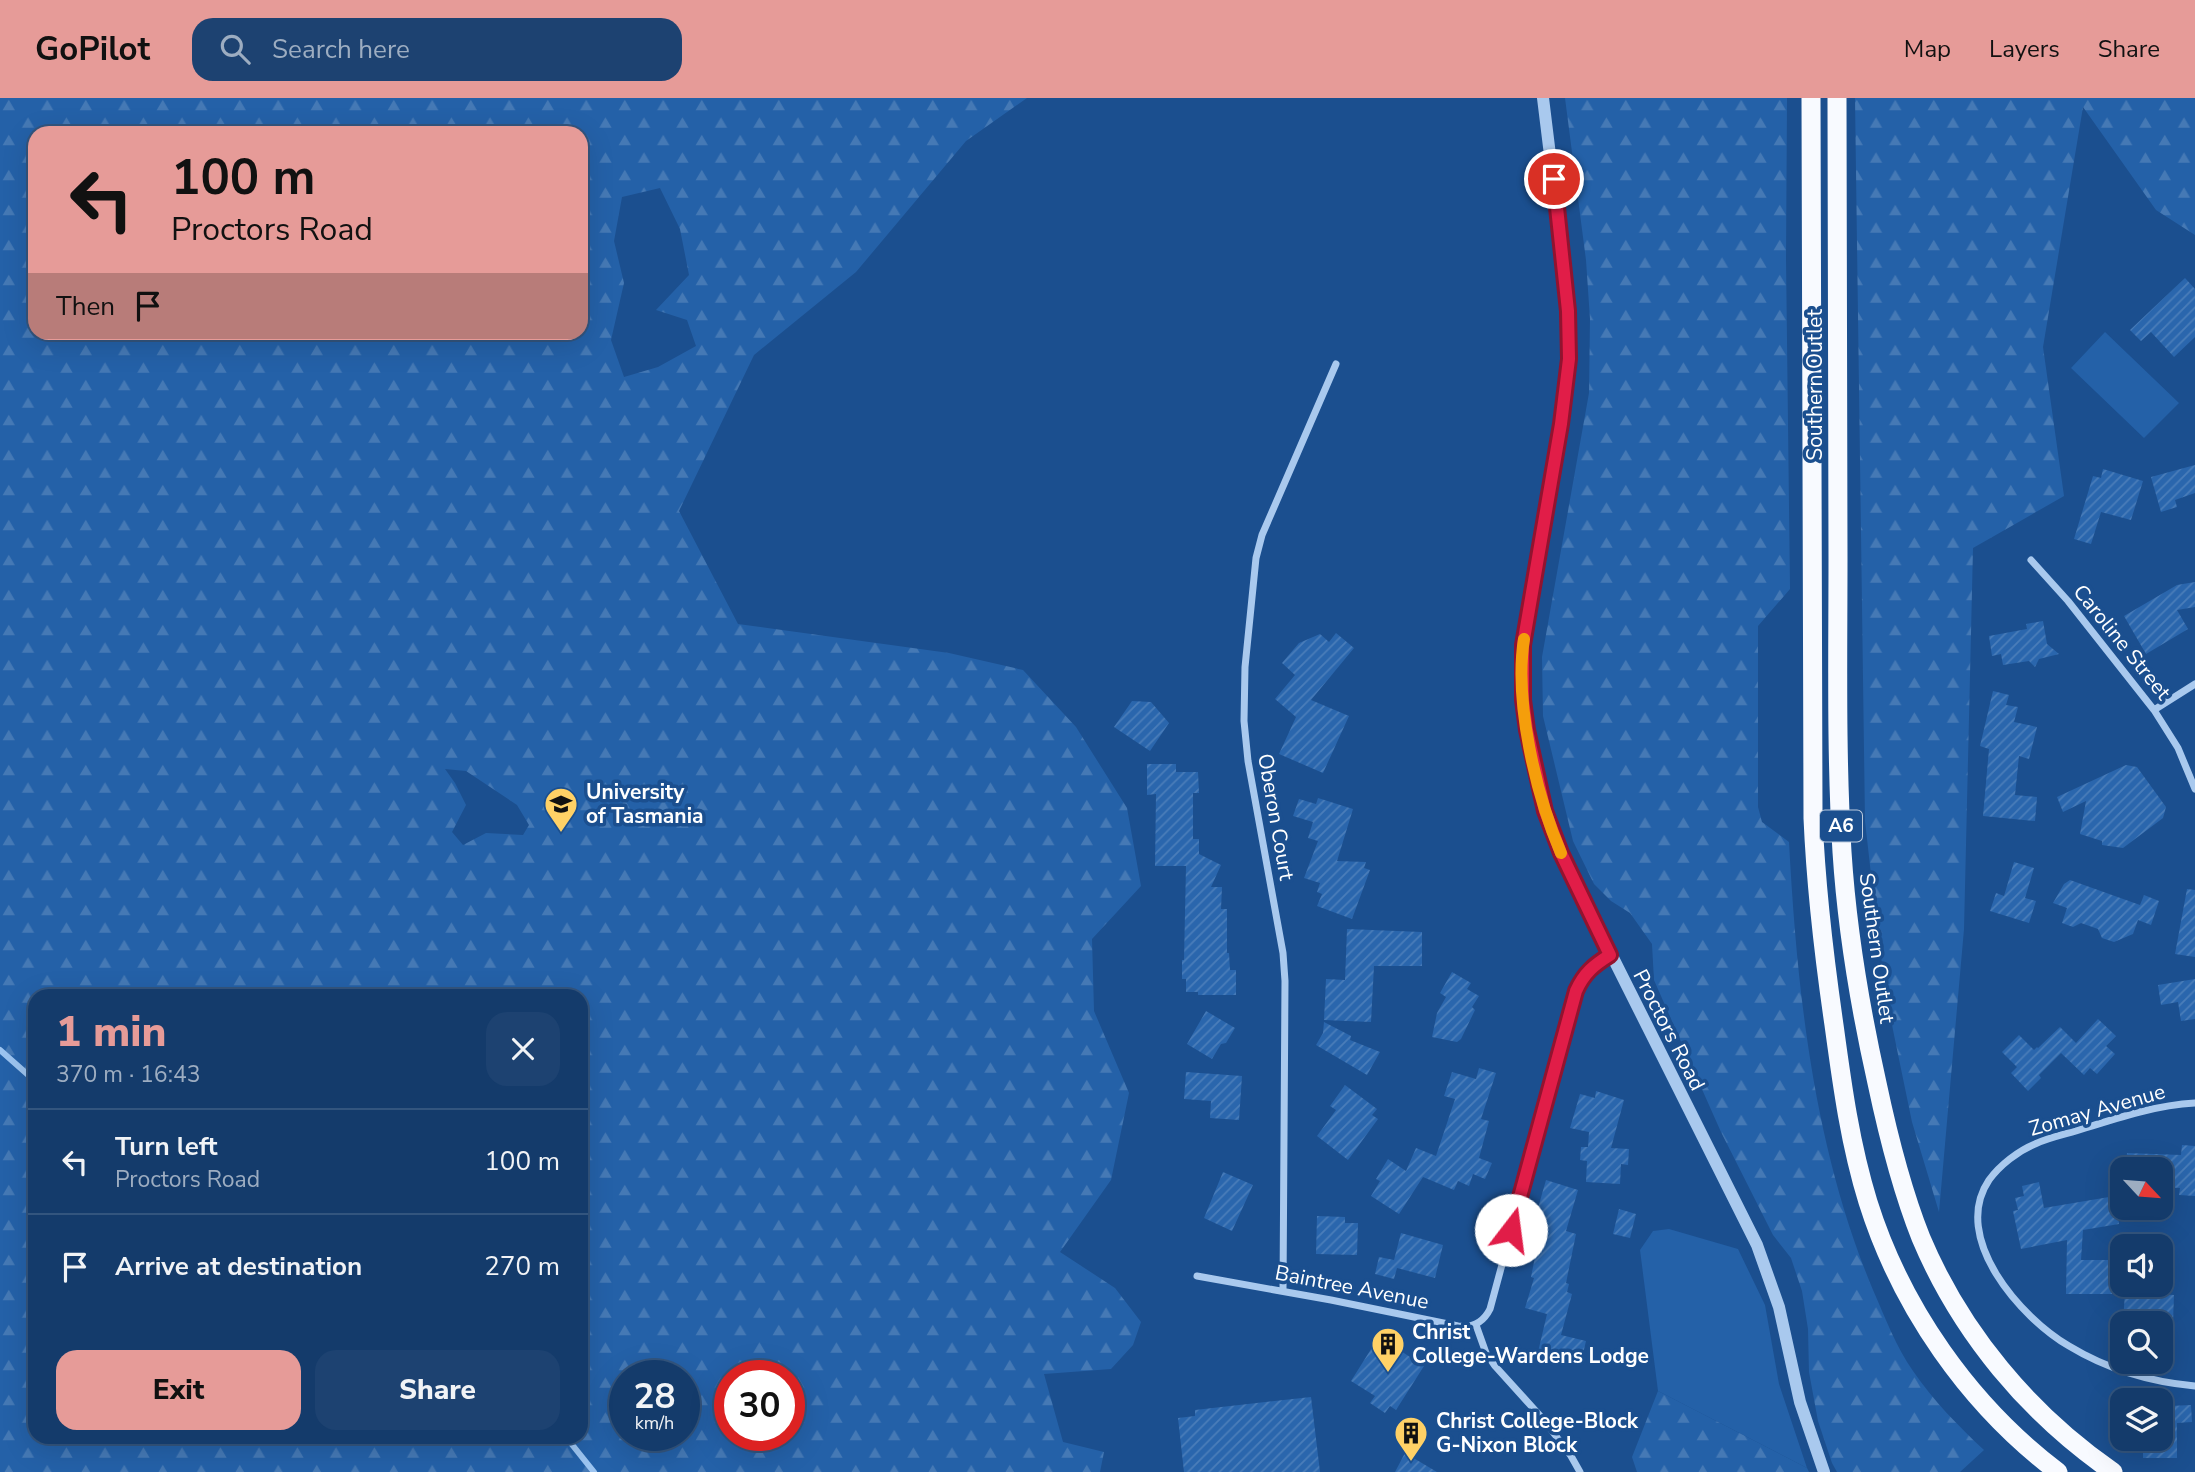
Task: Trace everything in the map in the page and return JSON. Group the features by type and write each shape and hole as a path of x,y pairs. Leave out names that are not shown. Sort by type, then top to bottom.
{"highway":[{"name":"Southern Outlet","path":"1811,98 1813,818 1820,925 1845,1100 1869,1204 1895,1270 1911,1301 1950,1362 1980,1399 2021,1442 2058,1472"},
{"name":"Southern Outlet","path":"1837,98 1838,682 1841,832 1849,928 1868,1044 1889,1137 1909,1206 1954,1302 1982,1344 2019,1391 2069,1439 2113,1472"}],"street":[{"name":"Proctors Road","path":"1543,98 1565,277 1569,359 1561,424 1523,645 1523,700 1527,730 1545,811 1563,857 1757,1245 1779,1307 1800,1402 1824,1472"},
{"name":"Oberon Court","path":"1283,1291 1285,981 1283,953 1248,761 1244,721 1245,667 1256,558 1262,535 1336,365"},
{"name":"Caroline Street","path":"2031,560 2068,601 2154,710 2178,748 2195,789"},
{"path":"2154,710 2195,684"},
{"path":"1580,1472 1572,1456 1543,1419 1495,1366 1486,1353 1476,1325 1490,1309 1576,991 1582,977 1591,967 1610,955"},
{"name":"Zomay Avenue","path":"2195,1103 2165,1106 2035,1144 1999,1168 1988,1181 1980,1199 1978,1217 1985,1256 2007,1288 2037,1322 2069,1346 2124,1371 2151,1379 2195,1385"},
{"name":"Baintree Avenue","path":"1197,1276 1458,1326 1476,1325"}],"green space":[{"name":"University of Tasmania","path":"0,98 1027,98 966,141 856,272 754,355 679,511 738,624 949,653 1023,670 1076,727 1127,808 1141,886 1092,939 1094,1011 1129,1093 1111,1180 1060,1252 1115,1288 1141,1322 1133,1345 1111,1369 1044,1374 1063,1442 1104,1452 1100,1472 0,1472","holes":["660,188 680,229 689,275 656,310 687,320 696,346 658,367 624,377 611,340 624,283 614,241 622,197","445,769 466,771 517,805 529,825 523,835 486,833 463,845 452,832 466,805"]},
{"path":"1565,98 1787,98 1790,589 1758,626 1758,807 1762,822 1789,842 1804,1013 1812,1070 1836,1182 1873,1290 1901,1352 1937,1402 1984,1450 1960,1472 1837,1472 1818,1421 1809,1372 1808,1329 1802,1291 1791,1258 1773,1235 1721,1132 1693,1069 1654,980 1652,944 1630,913 1611,901 1594,884 1573,841 1543,716 1542,657 1589,393 1590,319 1586,260"},
{"path":"1855,98 2195,98 2195,235 2156,210 2083,107 2043,347 2064,496 1973,548 1964,929 1939,1212 1912,1122 1893,1030 1879,945 1865,821"},
{"path":"2105,332 2179,403 2144,438 2071,368"},
{"path":"1669,1229 1738,1249 1765,1305 1779,1384 1807,1468 1658,1391 1640,1250 1653,1231"},
{"path":"1658,1391 1807,1468 1809,1472 1637,1472 1632,1457"}],"building":[{"path":"2185,278 2195,289 2195,337 2174,357 2151,332 2141,341 2130,330"},
{"path":"2195,465 2195,493 2175,500 2177,507 2161,512 2151,477"},
{"path":"2103,469 2143,481 2131,520 2101,512 2091,544 2074,539 2093,476 2101,478"},
{"path":"2195,582 2195,607 2177,610 2188,629 2146,654 2124,616 2177,585"},
{"path":"2043,621 2047,644 2059,654 2039,659 2035,667 2029,661 2003,665 2001,654 1992,656 1989,636 2027,629 2026,624"},
{"path":"1336,633 1354,648 1311,700 1349,716 1323,773 1279,754 1296,717 1275,699 1295,675 1282,663 1299,643 1320,634 1329,642"},
{"path":"1993,691 2009,695 2006,705 2018,707 2014,722 2037,727 2029,759 2019,756 2015,795 2037,797 2035,821 1983,816 1989,749 1980,746"},
{"path":"1132,701 1151,702 1169,723 1150,751 1114,727"},
{"path":"1147,764 1176,764 1176,772 1198,772 1199,793 1193,793 1193,839 1199,839 1199,854 1221,865 1211,887 1222,887 1221,909 1227,909 1227,953 1230,970 1236,970 1236,995 1198,995 1198,992 1186,992 1186,979 1182,979 1182,960 1186,866 1155,866 1156,794 1147,795"},
{"path":"2126,765 2137,767 2166,807 2163,818 2123,848 2102,845 2102,841 2080,834 2086,801 2063,812 2057,797"},
{"path":"1318,798 1353,809 1337,861 1366,862 1364,868 1370,870 1352,919 1317,906 1322,894 1317,892 1320,883 1304,878 1318,841 1308,838 1313,822 1293,816 1299,799 1316,804"},
{"path":"2014,862 2034,868 2025,898 2036,901 2029,923 1990,911 1996,893 2004,896"},
{"path":"2070,880 2140,905 2144,895 2159,901 2151,925 2138,920 2133,934 2114,942 2102,938 2098,929 2081,923 2073,927 2062,923 2067,908 2053,903 2064,884"},
{"path":"2187,889 2195,890 2195,957 2175,954"},
{"path":"1347,929 1422,932 1422,966 1374,966 1371,1022 1324,1020 1326,979 1345,980"},
{"path":"1452,972 1471,983 1467,989 1479,996 1472,1007 1475,1010 1457,1042 1432,1037 1437,1013 1446,997 1440,993"},
{"path":"2195,979 2195,1019 2181,1021 2178,1002 2161,1005 2158,985"},
{"path":"1206,1011 1235,1028 1212,1059 1187,1044"},
{"path":"2098,1019 2116,1036 2106,1046 2115,1054 2097,1074 2090,1068 2084,1075 2061,1053 2039,1075 2041,1078 2028,1091 2011,1073 2017,1067 2002,1052 2019,1035 2034,1050 2060,1027 2076,1043"},
{"path":"1324,1022 1351,1036 1350,1040 1380,1052 1367,1075 1316,1045 1323,1033"},
{"path":"1479,1068 1496,1073 1481,1119 1489,1121 1479,1158 1492,1163 1485,1179 1473,1174 1469,1186 1458,1181 1454,1190 1423,1177 1399,1214 1371,1196 1380,1181 1376,1179 1388,1159 1406,1171 1416,1148 1436,1156 1455,1099 1444,1096 1452,1072 1476,1079"},
{"path":"1186,1072 1242,1076 1239,1120 1210,1118 1211,1101 1184,1099"},
{"path":"1345,1085 1377,1109 1372,1115 1378,1119 1348,1160 1317,1136 1336,1110 1330,1106"},
{"path":"1596,1091 1624,1100 1611,1148 1629,1149 1628,1165 1621,1164 1620,1184 1586,1182 1587,1161 1580,1160 1581,1147 1588,1147 1589,1132 1570,1128 1580,1094 1595,1098"},
{"path":"2182,1145 2195,1146 2195,1196 2179,1195 2180,1188 2174,1188 2174,1157 2127,1157 2127,1153 2181,1155"},
{"path":"1223,1172 1253,1185 1232,1231 1204,1218"},
{"path":"1546,1180 1578,1190 1566,1231 1576,1234 1566,1283 1569,1284 1567,1292 1572,1294 1561,1335 1586,1341 1581,1362 1538,1352 1547,1314 1525,1308 1534,1278 1531,1277 1543,1217 1536,1215"},
{"path":"2039,1182 2044,1208 2110,1197 2110,1220 2118,1220 2119,1224 2083,1230 2081,1260 2110,1260 2110,1294 2066,1294 2067,1240 2021,1249 2013,1211 2018,1210 2015,1198 2024,1196 2022,1186"},
{"path":"1619,1209 1636,1214 1630,1238 1613,1234"},
{"path":"1317,1216 1345,1217 1345,1223 1358,1223 1357,1255 1316,1254"},
{"path":"1401,1233 1443,1245 1435,1278 1397,1268 1394,1279 1375,1274 1379,1257 1394,1260"},
{"path":"2174,1295 2173,1323 2173,1311 2124,1311 2125,1297"},
{"name":"Christ College-Wardens Lodge","path":"1390,1344 1424,1366 1396,1410 1390,1406 1385,1413 1370,1403 1375,1396 1351,1381 1373,1346 1384,1353"},
{"path":"1311,1397 1320,1472 1184,1472 1178,1418 1195,1416 1195,1410"},
{"path":"2191,1405 2192,1422 2177,1423 2177,1458 2143,1458 2143,1451 2173,1451 2173,1406"},
{"name":"Christ College-Block G-Nixon Block","path":"1405,1453 1437,1472 1395,1472"}],"waterway":[{"path":"0,1050 28,1075"},
{"path":"572,1444 594,1472"}],"slow traffic":[{"path":"1524,639 1522,675 1527,730 1545,811 1561,853"}],"place":[{"name":"University of Tasmania","path":"561,834"},
{"name":"Christ College-Wardens Lodge","path":"1388,1374"},
{"name":"Christ College-Block G-Nixon Block","path":"1411,1463"}],"route":[{"path":"1511,1230 1576,991 1582,977 1591,967 1610,955 1561,853 1545,811 1523,700 1523,645 1561,424 1569,359 1568,311 1554,179"}]}
